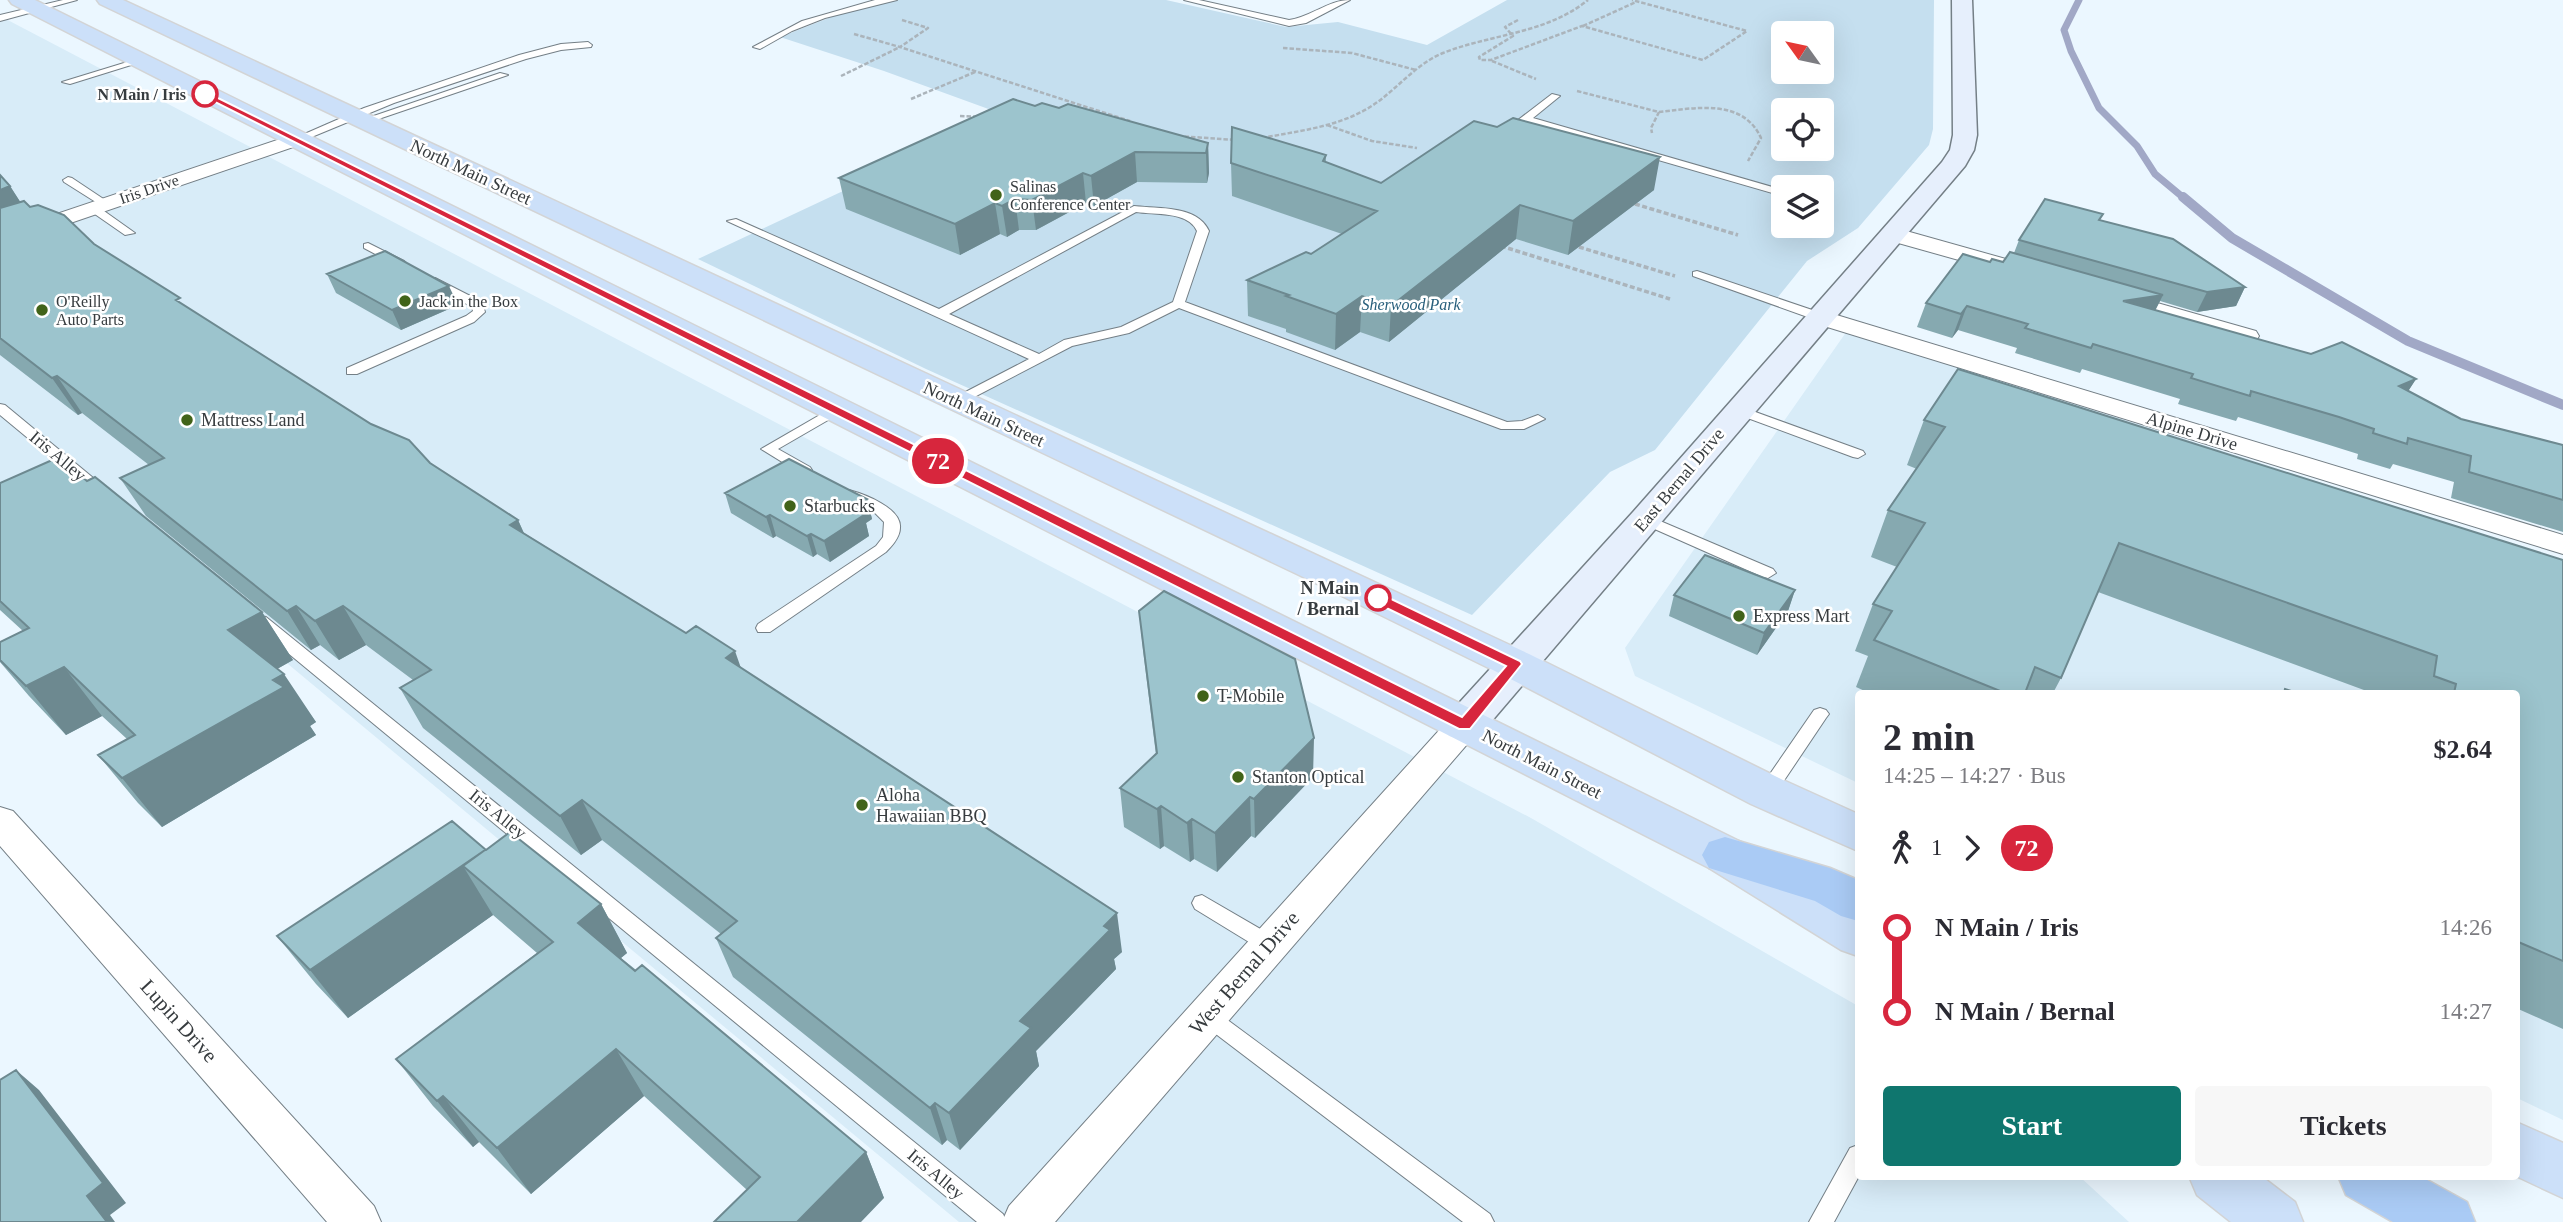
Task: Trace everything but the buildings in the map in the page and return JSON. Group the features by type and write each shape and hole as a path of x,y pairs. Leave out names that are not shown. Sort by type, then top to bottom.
{"highway":[{"path":"1725,855 1830,887 1855,900"},
{"path":"2373,1180 2447,1222"}],"main road":[{"name":"North Main Street","path":"107,0 1310,566 1515,664 1767,792 1855,832"},
{"name":"East Bernal Drive","path":"1464,725 1515,664 1646,520 1952,166 1962,150 1965,135 1962,0"},
{"name":"North Main Street","path":"28,4 1725,855 1855,934"},
{"path":"2520,1150 2563,1171"},
{"path":"2222,1180 2275,1222"}],"street":[{"name":"Iris Drive","path":"0,240 298,139"},
{"path":"1892,234 2024,272"},
{"path":"2089,290 2247,336"},
{"name":"Alpine Drive","path":"1820,317 2563,545"},
{"name":"West Bernal Drive","path":"1025,1222 1464,725"},
{"name":"Lupin Drive","path":"0,821 358,1222"}],"lane":[{"path":"0,18 28,4 73,0"},
{"path":"757,47 808,22 863,5 893,0"},
{"path":"1188,0 1289,23 1303,21 1346,0"},
{"path":"588,45 356,118 298,139 507,63 559,47 588,45"},
{"path":"67,82 140,61"},
{"path":"507,63 524,67"},
{"path":"1515,126 1555,96"},
{"path":"1526,118 1771,189"},
{"path":"68,180 129,233"},
{"path":"940,314 1134,209 1187,215 1200,223 1203,231 1178,304 1125,330 1068,343 957,402"},
{"path":"732,221 1038,358"},
{"path":"368,246 417,272"},
{"path":"1696,274 1820,317"},
{"path":"352,371 470,319 479,312 478,305 429,279"},
{"path":"1178,304 1506,426 1524,425 1538,419"},
{"path":"815,475 768,449 837,410"},
{"path":"1739,410 1858,454"},
{"name":"Iris Alley","path":"5,417 70,474 118,506"},
{"path":"764,628 863,561 892,537 895,529 885,514 838,488"},
{"path":"1646,520 1768,573"},
{"name":"Iris Alley","path":"245,609 995,1222"},
{"path":"1767,792 1820,714"},
{"path":"1202,903 1269,944"},
{"path":"1207,1016 1482,1222"},
{"path":"1821,1222 1855,1161"}],"path":[{"path":"1251,140 1326,125 1372,106 1440,54 1561,18 1588,0"},
{"path":"1518,20 1505,27 1513,36 1479,57 1480,60 1491,60 1583,26 1634,1 1746,31 1703,60 1583,26"},
{"path":"841,76 900,47 928,28 912,21 894,20"},
{"path":"808,22 900,47 1134,123"},
{"path":"1283,48 1352,53 1416,70"},
{"path":"1491,60 1519,74 1542,81"},
{"path":"911,99 976,72"},
{"path":"1566,89 1659,112 1711,108 1746,116 1758,126 1761,138 1746,163 1753,167 1743,181"},
{"path":"1061,106 1070,102"},
{"path":"1652,139 1651,128 1659,112"},
{"path":"961,116 984,117"},
{"path":"1326,125 1372,141 1417,148"},
{"path":"1172,135 1241,141"},
{"path":"1188,149 1192,137"},
{"path":"1635,204 1738,235"},
{"path":"1491,243 1670,299"},
{"path":"1579,247 1676,277"}],"shaded area":[{"path":"0,16 1531,818 1855,1004 1855,1180 2083,1180 2129,1222 959,1222 69,482 0,511"},
{"path":"1847,331 2563,560 2563,1120 2520,1099 2520,690 1855,690 1855,782 1635,676 1625,648"}],"green space":[{"name":"Sherwood Park","path":"875,0 1166,0 1286,27 1338,22 1427,45 1507,0 1934,0 1933,129 1929,145 1858,228 1807,261 1655,450 1610,472 1472,615 926,369 698,259 1005,115 780,37"}],"waterway":[{"path":"2079,0 2064,30 2071,51 2099,108 2137,146 2155,174 2185,199"},
{"path":"2183,197 2232,238 2408,341 2563,405"}],"bus line":[{"name":"72","path":"205,94 1464,725 1515,664 1378,598"}],"place":[{"name":"N Main / Iris","path":"205,94"},
{"name":"Salinas Conference Center","path":"996,195"},
{"name":"Jack in the Box","path":"405,301"},
{"name":"O'Reilly Auto Parts","path":"42,310"},
{"name":"Mattress Land","path":"187,420"},
{"name":"Starbucks","path":"790,506"},
{"name":"N Main / Bernal","path":"1378,598"},
{"name":"Express Mart","path":"1739,616"},
{"name":"T-Mobile","path":"1203,696"},
{"name":"Stanton Optical","path":"1238,777"},
{"name":"Aloha Hawaiian BBQ","path":"862,805"}]}
